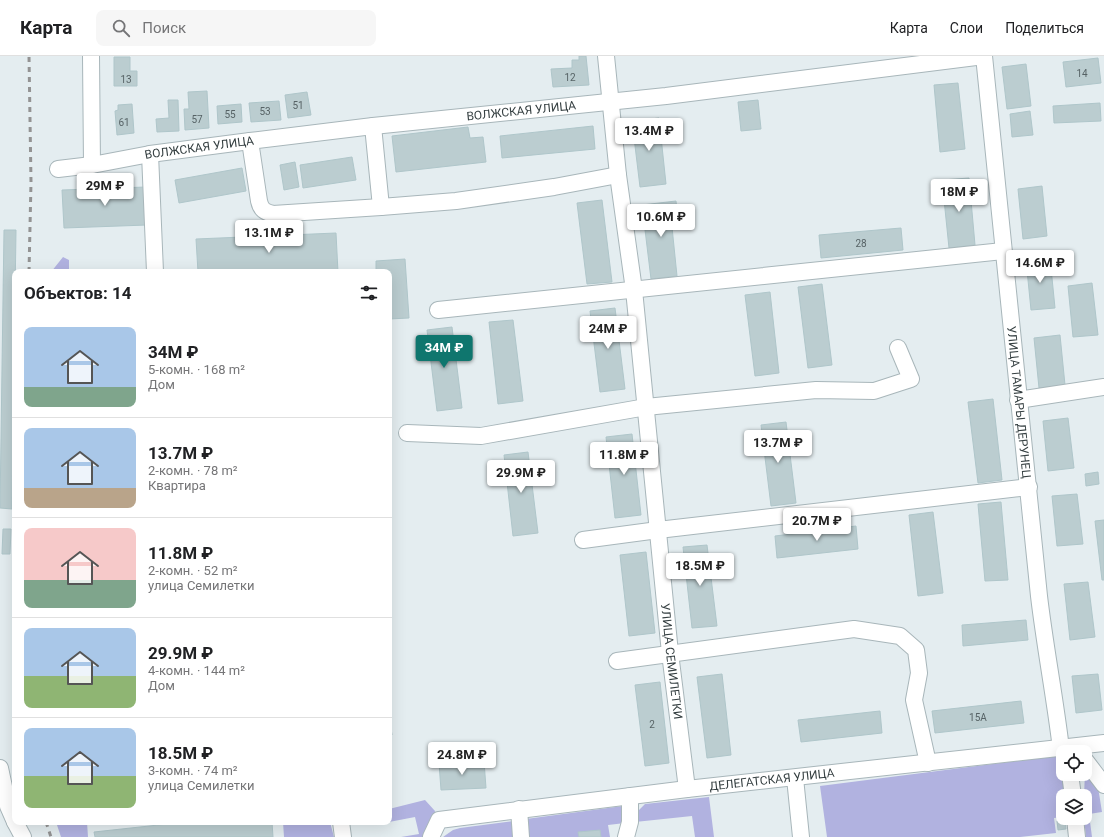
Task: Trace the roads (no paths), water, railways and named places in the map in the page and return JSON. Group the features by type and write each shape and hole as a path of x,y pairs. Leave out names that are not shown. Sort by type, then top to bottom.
{"street":[{"path":"91,56 92,165"},
{"name":"УЛИЦА СЕМИЛЕТКИ","path":"606,56 618,174 634,290 670,653 687,789"},
{"name":"ВОЛЖСКАЯ УЛИЦА","path":"58,169 92,165 150,154 250,141 373,126 611,102 984,56"},
{"name":"УЛИЦА ТАМАРЫ ДЕРУНЕЦ","path":"984,56 1018,400 1029,487 1039,598 1072,745"},
{"path":"373,126 381,206"},
{"path":"250,141 259,201 262,210 274,214 456,201 554,187 618,174"},
{"path":"150,154 155,269"},
{"path":"438,310 1003,251"},
{"path":"407,432 481,436 646,407 816,390 874,391 911,379 898,348"},
{"path":"1018,400 1104,387"},
{"path":"583,540 1029,487"},
{"path":"617,661 854,629 900,636 916,650 919,673 914,700 928,763"},
{"name":"ДЕЛЕГАТСКАЯ УЛИЦА","path":"1092,747 1104,744"},
{"name":"ДЕЛЕГАТСКАЯ УЛИЦА","path":"431,837 439,820 687,789 928,763 1056,752"},
{"path":"0,768 8,806 12,815"},
{"path":"1092,772 1104,785"},
{"path":"794,778 801,837"},
{"path":"626,837 630,822 630,796"},
{"path":"519,810 521,837"},
{"path":"16,825 22,837"},
{"path":"341,825 343,837"},
{"path":"1076,825 1077,837"}],"railway":[{"path":"29,56 31,182 29,269"},
{"path":"47,825 51,837"}]}
